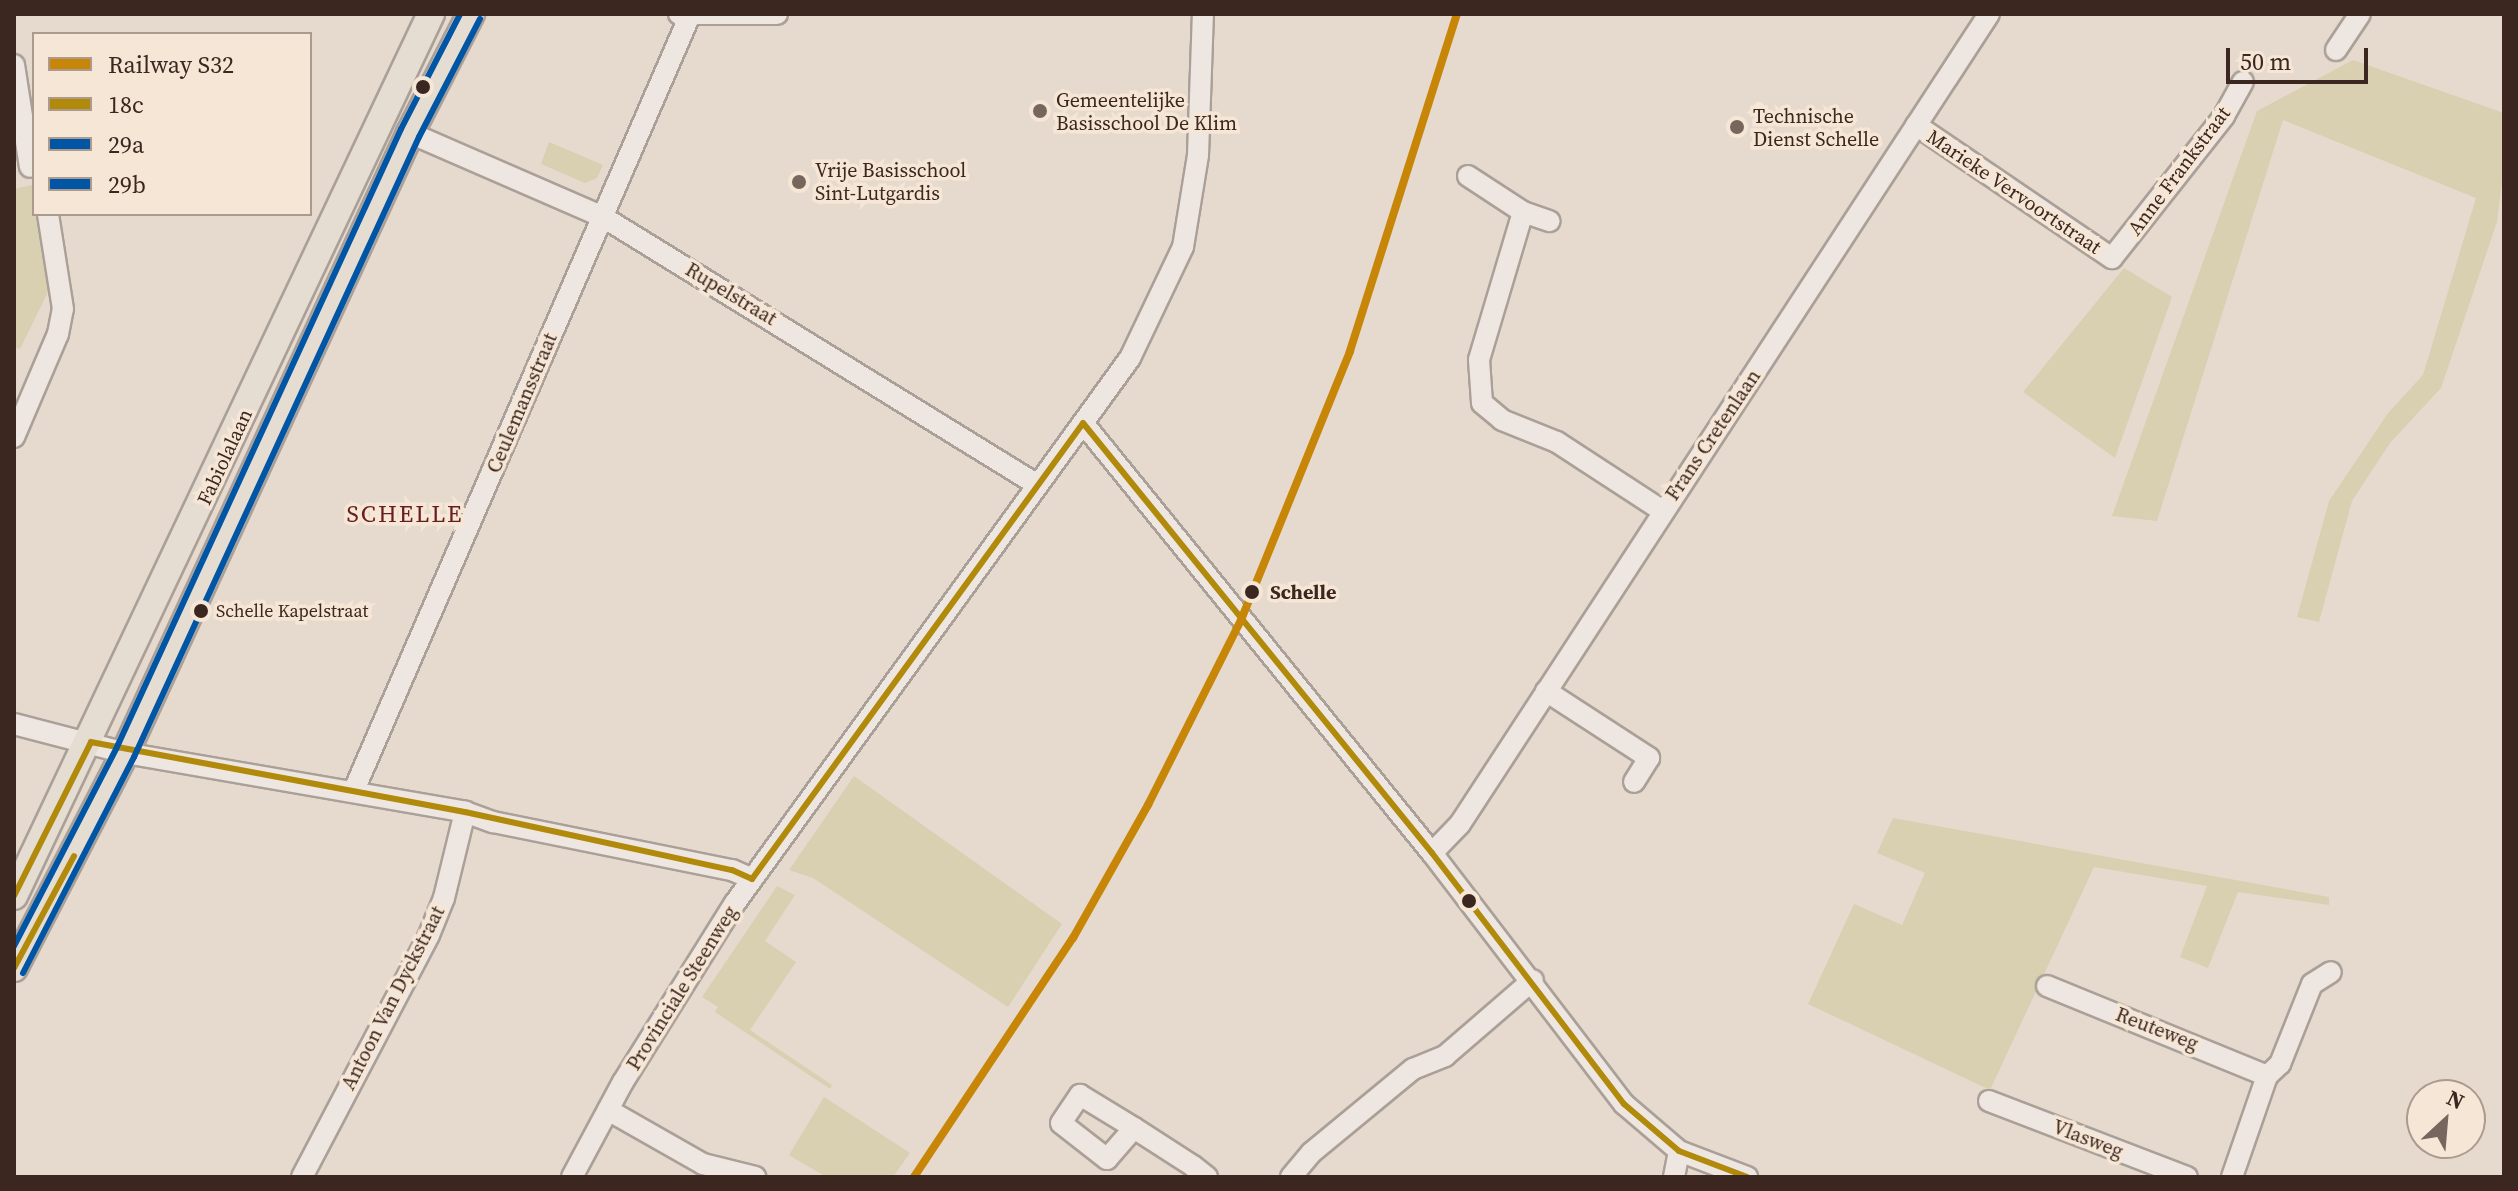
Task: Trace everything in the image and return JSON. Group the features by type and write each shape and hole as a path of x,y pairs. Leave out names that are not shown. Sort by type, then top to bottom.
{"main road":[{"name":"Fabiolalaan","path":"14,896 91,742 431,14"},
{"name":"Fabiolalaan","path":"14,968 125,753 410,133 471,14"}],"street":[{"path":"684,15 774,14"},
{"name":"Provinciale Steenweg","path":"572,1177 608,1110 752,879 914,661 1036,484 1130,358 1183,247 1198,155 1203,14"},
{"name":"Frans Cretenlaan","path":"1432,853 1460,824 1989,14"},
{"path":"2336,50 2360,14"},
{"name":"Ceulemansstraat","path":"354,790 603,217 684,15"},
{"path":"14,65 26,168"},
{"name":"Anne Frankstraat","path":"2112,258 2224,116 2243,82"},
{"name":"Marieke Vervoortstraat","path":"1916,125 2112,258"},
{"name":"Rupelstraat","path":"410,133 603,217 1036,484"},
{"path":"1468,176 1523,212 1549,221"},
{"path":"1523,212 1479,360 1482,403 1502,420 1557,442 1663,511"},
{"path":"14,437 58,334 63,309 48,216"},
{"path":"1083,423 1533,980 1624,1104 1679,1151 1747,1177"},
{"path":"1546,691 1649,758 1634,782"},
{"path":"14,724 125,753 354,790 465,812 752,879"},
{"name":"Antoon Van Dyckstraat","path":"302,1177 429,935 444,898 465,812"},
{"path":"2232,1177 2267,1076 2280,1064 2312,984 2331,972"},
{"path":"1291,1177 1311,1153 1413,1069 1445,1056 1533,980"},
{"name":"Reuteweg","path":"2047,986 2267,1076"},
{"name":"Vlasweg","path":"1989,1101 2187,1177"},
{"path":"608,1110 703,1164 755,1177"},
{"path":"1134,1128 1207,1177"},
{"path":"1674,1177 1679,1151"}],"shaded area":[{"path":"2353,60 2504,113 2504,166 2497,222 2441,388 2390,443 2352,501 2319,622 2297,617 2329,501 2388,413 2423,375 2476,198 2283,120 2157,521 2112,516 2257,111"},
{"path":"549,142 603,165 597,178 585,183 541,164"},
{"path":"32,185 32,216 38,216 51,286 20,349 14,347 14,189"},
{"path":"2124,268 2172,297 2115,458 2023,392"},
{"path":"854,776 1062,924 1008,1007 813,878 789,870"},
{"path":"1893,818 2329,897 2329,905 2238,892 2208,968 2180,957 2207,886 2094,867 1990,1090 1808,1004 1854,904 1902,925 1925,873 1877,853"},
{"path":"777,886 795,895 765,941 796,962 750,1030 832,1085 830,1089 715,1012 718,1007 702,997"},
{"path":"824,1097 910,1153 893,1177 826,1177 789,1155"}],"rail line":[{"name":"S32","path":"914,1177 1073,938 1148,805 1241,620 1350,351 1457,14"}],"transit line":[{"name":"29b","path":"14,946 116,749 401,129 460,14"},
{"name":"29a","path":"23,973 134,757 419,137 480,19"},
{"name":"18c","path":"1083,423 1432,853 1624,1104 1679,1151 1747,1177"},
{"name":"18c","path":"752,879 1083,423"},
{"name":"18c","path":"14,896 91,742 465,812 732,870 752,879"},
{"name":"18c","path":"14,968 74,856"}],"place":[{"name":"Gemeentelijke Basisschool De Klim","path":"1040,111"},
{"name":"Technische Dienst Schelle","path":"1737,127"},
{"name":"Vrije Basisschool Sint-Lutgardis","path":"799,182"},
{"name":"Schelle","path":"1252,592"},
{"name":"Schelle Kapelstraat","path":"201,611"}],"district":[{"name":"SCHELLE","path":"405,514"}]}
